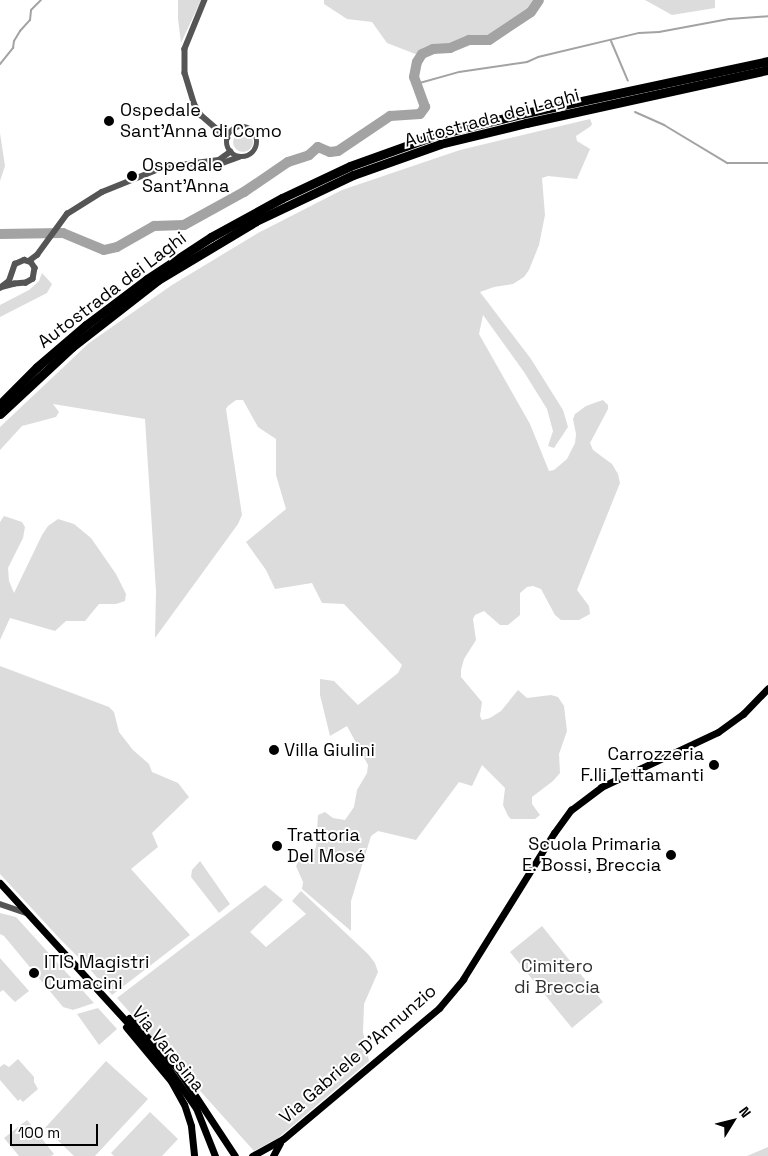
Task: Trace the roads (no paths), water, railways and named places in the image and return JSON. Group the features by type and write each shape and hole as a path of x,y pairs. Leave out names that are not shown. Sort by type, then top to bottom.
{"highway":[{"name":"Autostrada dei Laghi","path":"0,404 37,367 79,331 147,279 211,237 282,198 350,166 436,135 521,114 768,61"},
{"name":"Autostrada dei Laghi","path":"0,414 72,347 158,280 256,221 354,175 440,144 526,123 768,70"}],"main road":[{"name":"Via Gabriele D'Annunzio","path":"252,1156 283,1139 439,1008 463,979 554,833 571,810 601,787 718,732 743,714 768,688"},
{"name":"Via Varesina","path":"1,884 177,1079 200,1117 215,1156"},
{"path":"111,1004 178,1092 191,1126 194,1156"},
{"path":"111,1004 142,1030 177,1068 235,1156"},
{"name":"Via Gabriele D'Annunzio","path":"273,1156 283,1139"}],"street":[{"path":"205,0 185,48 184,62 194,103 201,115 220,129 227,138 230,152 238,157"},
{"path":"99,195 165,171 213,166 253,153 257,139 248,128 220,129"},
{"path":"227,138 233,129"},
{"path":"0,288 9,281 17,262 29,261 37,255 67,214 99,195 156,170 218,160 230,152"},
{"path":"0,288 26,283 33,279 44,245"},
{"path":"29,261 35,268"},
{"path":"12,273 15,280 20,283"},
{"path":"0,904 29,914"}],"waterway":[{"path":"0,64 13,48 14,41 20,31 30,20 31,10 41,0"},
{"path":"0,234 63,233 104,250 117,247 154,226 184,225 244,192 288,162 309,155 318,147 330,152 338,151 390,116 420,114 425,107 414,77 417,62 422,54 433,49 450,48 469,40 489,40 531,12 539,0"},
{"path":"416,84 459,72 527,62 538,57 639,33 659,32 729,19 768,16"},
{"path":"611,41 628,81"},
{"path":"635,112 664,125 727,163 768,163"}],"place":[{"name":"Ospedale Sant'Anna di Como","path":"109,121"},
{"name":"Ospedale Sant'Anna","path":"132,176"},
{"name":"Villa Giulini","path":"274,750"},
{"name":"Carrozzeria F.lli Tettamanti","path":"714,765"},
{"name":"Trattoria Del Mosé","path":"277,846"},
{"name":"Scuola Primaria E. Bossi, Breccia","path":"671,855"},
{"name":"ITIS Magistri Cumacini","path":"34,973"}],"park label":[{"name":"Cimitero di Breccia","path":"557,978"}]}
